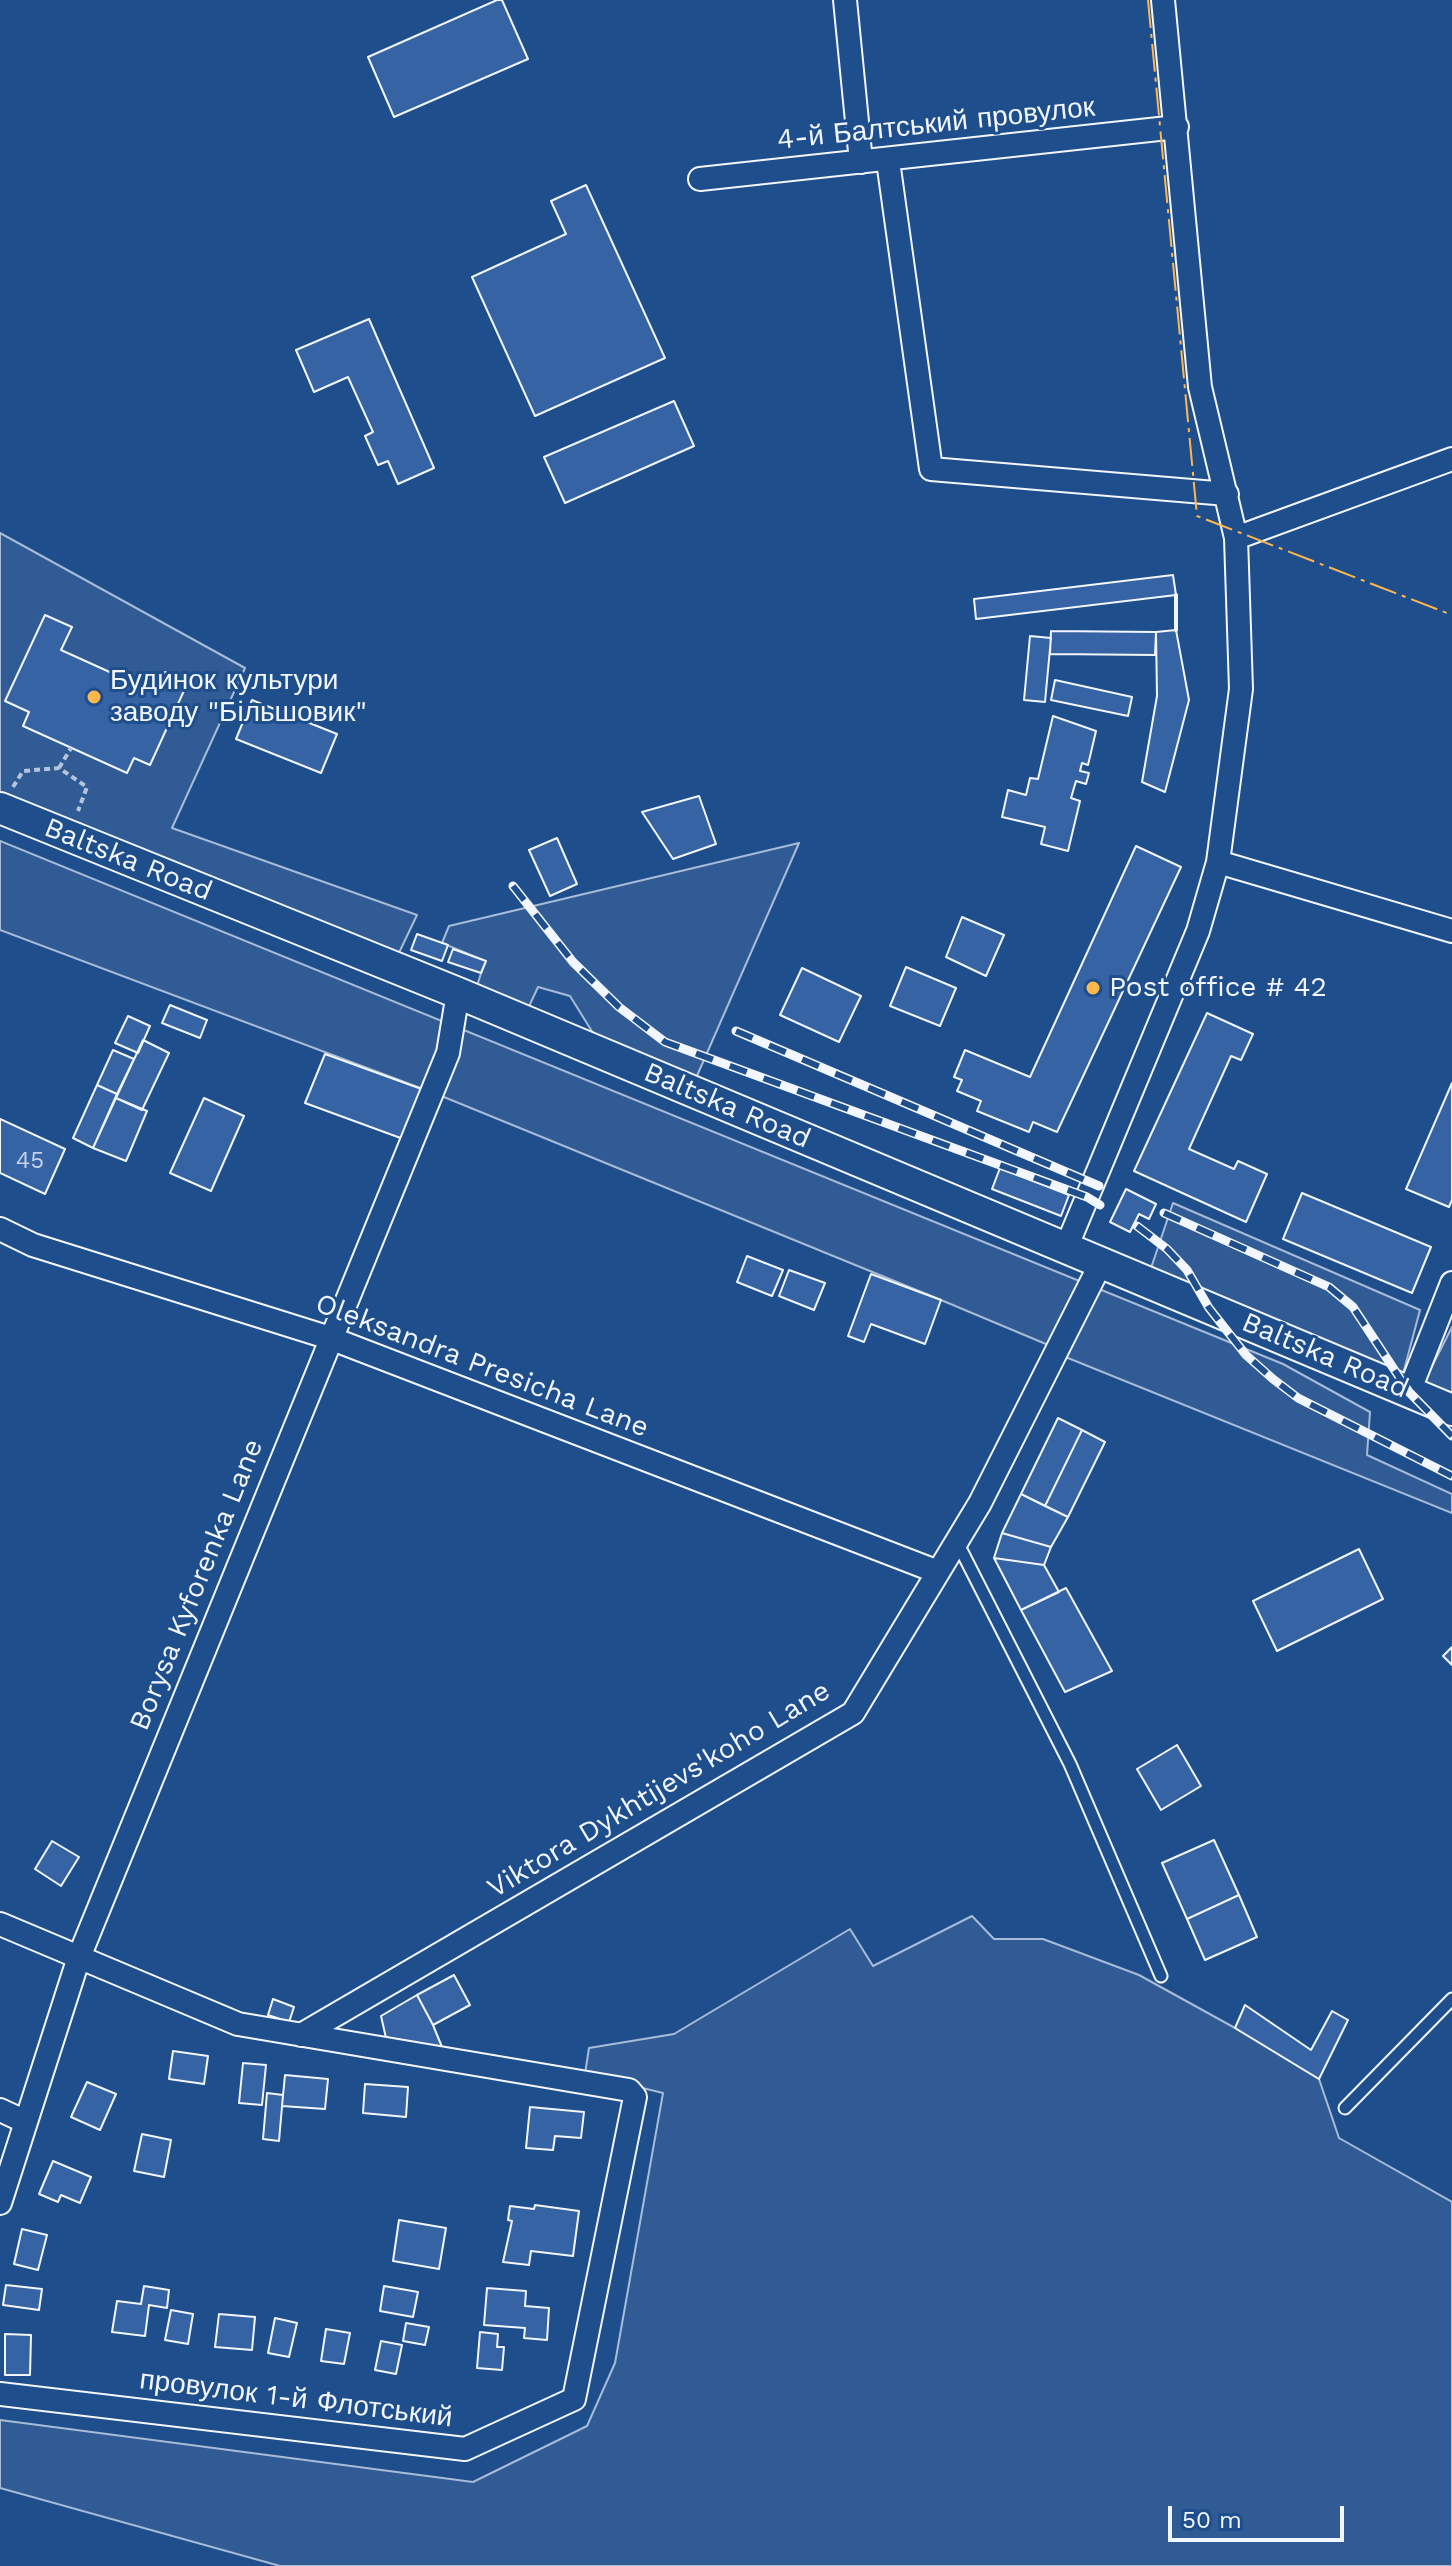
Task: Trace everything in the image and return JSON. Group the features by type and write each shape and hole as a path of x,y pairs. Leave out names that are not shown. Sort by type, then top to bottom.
{"main road":[{"name":"Baltska Road","path":"0,808 458,993 1452,1410"}],"street":[{"path":"845,0 861,162"},
{"path":"1066,1248 1198,931 1218,862 1241,689 1236,538 1200,387 1163,0"},
{"name":"4-й Балтський провулок","path":"700,179 888,161 1177,127"},
{"path":"888,161 931,469 1227,494"},
{"path":"1236,538 1452,459"},
{"path":"1218,862 1452,931"},
{"name":"Borysa Kyforenka Lane","path":"0,2203 79,1957 448,1053 458,993"},
{"name":"Oleksandra Presicha Lane","path":"0,1229 33,1245 330,1338 938,1572"},
{"name":"Viktora Dykhtijevs'koho Lane","path":"301,2035 853,1713 980,1503 1101,1263"},
{"path":"1409,1392 1452,1283"},
{"path":"0,1924 238,2024 301,2035"},
{"name":"провулок 1-й Флотський","path":"0,2394 465,2449 574,2399 635,2097 629,2090 301,2035"},
{"path":"0,2110 26,2122"}],"lane":[{"path":"957,1542 1070,1764 1161,1976"},
{"path":"1345,2108 1452,1999"}],"path":[{"path":"59,768 71,748"},
{"path":"0,808 23,771 59,768 87,787 68,835"}],"shaded area":[{"path":"0,533 245,668 172,828 417,915 396,959 0,794"},
{"path":"0,841 1283,1364 1370,1412 1367,1455 1452,1494 1452,1513 1058,1354 1053,1347 941,1300 439,1095 0,930"},
{"path":"799,843 696,1078 598,1041 570,996 538,987 525,1015 474,995 485,961 442,943 449,926"},
{"path":"1173,1203 1420,1310 1403,1374 1151,1268"},
{"path":"1452,1327 1452,1396 1423,1384"},
{"path":"972,1916 994,1939 1043,1939 1139,1975 1235,2028 1319,2079 1339,2138 1452,2202 1452,2566 280,2566 0,2488 0,2420 473,2482 587,2426 615,2363 663,2093 585,2074 589,2048 674,2034 850,1929 873,1966"}],"building":[{"path":"502,0 528,59 394,117 368,57"},
{"path":"586,185 665,358 535,416 472,277 566,234 551,201"},
{"path":"369,319 434,468 398,484 388,461 378,465 365,436 373,432 348,377 314,392 296,350"},
{"path":"674,401 694,446 565,503 544,457"},
{"path":"1173,575 1176,595 976,619 974,599"},
{"name":"Будинок культури заводу \"Більшовик\"","path":"45,615 72,627 61,650 156,693 165,672 188,682 150,765 134,758 127,773 23,726 29,712 5,701"},
{"path":"1176,630 1189,700 1165,792 1142,782 1157,696 1156,632"},
{"path":"1051,631 1156,632 1155,655 1050,654"},
{"path":"1030,636 1051,638 1045,702 1024,700"},
{"path":"1055,680 1132,697 1128,716 1051,700"},
{"path":"252,700 337,734 321,773 236,739"},
{"path":"1053,716 1096,731 1088,765 1082,763 1080,771 1089,773 1086,784 1076,781 1071,798 1080,801 1068,851 1041,844 1045,827 1002,817 1008,790 1026,795 1030,778 1038,779"},
{"path":"699,796 716,844 673,859 642,812"},
{"path":"557,838 577,884 550,896 529,850"},
{"path":"1136,846 1181,867 1057,1132 1033,1122 1029,1132 977,1111 981,1101 957,1091 962,1080 954,1077 965,1050 1030,1077"},
{"path":"962,917 1004,935 986,976 946,957"},
{"path":"417,934 448,945 442,961 411,950"},
{"path":"453,949 486,961 481,973 448,962"},
{"path":"906,967 956,988 940,1026 890,1006"},
{"path":"802,968 861,996 839,1042 780,1015"},
{"path":"170,1005 207,1020 200,1038 162,1023"},
{"path":"1207,1013 1253,1034 1241,1060 1231,1056 1189,1149 1234,1169 1238,1161 1267,1174 1246,1222 1134,1171"},
{"path":"128,1016 150,1026 138,1053 115,1043"},
{"path":"143,1040 169,1053 142,1110 116,1098"},
{"path":"113,1050 134,1059 117,1094 97,1085"},
{"path":"325,1054 427,1091 406,1140 305,1103"},
{"path":"1452,1083 1452,1200 1449,1207 1406,1189"},
{"path":"97,1085 117,1094 93,1148 73,1138"},
{"path":"116,1098 147,1111 126,1161 93,1148"},
{"path":"204,1098 244,1116 211,1191 170,1173"},
{"path":"0,1119 65,1149 45,1194 0,1173"},
{"path":"1000,1168 1069,1195 1061,1216 992,1189"},
{"path":"1126,1189 1156,1204 1149,1219 1139,1214 1130,1232 1110,1222"},
{"path":"1302,1193 1431,1247 1412,1293 1283,1239"},
{"path":"747,1256 783,1270 772,1296 737,1282"},
{"path":"789,1270 825,1283 814,1310 779,1296"},
{"path":"871,1274 941,1300 925,1344 871,1324 864,1342 848,1336"},
{"path":"1058,1418 1082,1430 1045,1506 1021,1494"},
{"path":"1082,1430 1105,1442 1068,1517 1045,1506"},
{"path":"1021,1494 1068,1517 1051,1547 1002,1533"},
{"path":"1002,1533 1051,1547 1044,1565 994,1558"},
{"path":"1359,1549 1383,1599 1277,1651 1253,1601"},
{"path":"994,1558 1044,1565 1059,1592 1021,1610"},
{"path":"1066,1588 1112,1671 1065,1692 1021,1610"},
{"path":"1452,1647 1452,1665 1443,1656"},
{"path":"1177,1745 1201,1786 1161,1810 1137,1769"},
{"path":"1214,1840 1239,1895 1187,1919 1162,1863"},
{"path":"52,1841 79,1857 61,1886 35,1869"},
{"path":"1239,1895 1257,1937 1205,1960 1187,1919"},
{"path":"454,1975 470,2005 433,2025 417,1995"},
{"path":"417,1995 442,2047 386,2038 381,2016"},
{"path":"273,1999 294,2007 289,2022 268,2015"},
{"path":"1245,2005 1311,2050 1332,2011 1348,2020 1319,2079 1235,2028"},
{"path":"173,2051 208,2056 204,2084 169,2079"},
{"path":"243,2063 266,2065 262,2105 239,2103"},
{"path":"285,2075 328,2079 325,2109 282,2106"},
{"path":"87,2082 116,2094 100,2130 71,2117"},
{"path":"365,2084 408,2087 406,2117 363,2113"},
{"path":"267,2093 283,2095 279,2141 263,2139"},
{"path":"530,2107 584,2112 581,2138 555,2136 553,2150 526,2148"},
{"path":"142,2134 171,2140 164,2177 134,2171"},
{"path":"53,2161 91,2177 80,2203 61,2195 58,2202 39,2194"},
{"path":"535,2205 579,2211 573,2256 531,2251 529,2265 503,2262 512,2221 508,2220 510,2206 534,2209"},
{"path":"399,2220 446,2228 439,2269 393,2261"},
{"path":"22,2229 47,2235 38,2270 14,2264"},
{"path":"6,2285 42,2289 39,2310 3,2305"},
{"path":"144,2286 169,2290 167,2308 149,2305 145,2336 112,2332 117,2301 141,2304"},
{"path":"384,2286 418,2292 413,2317 380,2311"},
{"path":"487,2288 526,2291 525,2306 549,2308 547,2340 524,2338 525,2328 484,2325"},
{"path":"171,2310 193,2314 188,2344 165,2340"},
{"path":"219,2314 255,2317 252,2350 215,2347"},
{"path":"275,2318 297,2323 289,2357 268,2353"},
{"path":"406,2323 429,2327 425,2345 403,2341"},
{"path":"326,2329 350,2333 344,2364 321,2361"},
{"path":"480,2332 498,2334 497,2347 504,2347 502,2370 477,2368"},
{"path":"5,2334 31,2335 30,2375 5,2375"},
{"path":"381,2341 402,2345 396,2374 375,2370"}],"railway":[{"path":"513,886 573,962 619,1007 665,1042 1087,1197 1100,1205"},
{"path":"736,1031 1099,1186"},
{"path":"1164,1213 1329,1287 1353,1307 1409,1392 1452,1436"},
{"path":"1137,1226 1167,1249 1187,1270 1209,1308 1246,1355 1273,1379 1298,1398 1452,1476"}],"wall":[{"path":"1176,595 1176,630"}],"power":[{"path":"1148,0 1197,516 1452,615"}],"place":[{"name":"Будинок культури заводу \"Більшовик\"","path":"94,697"},
{"name":"Post office # 42","path":"1093,988"}]}
